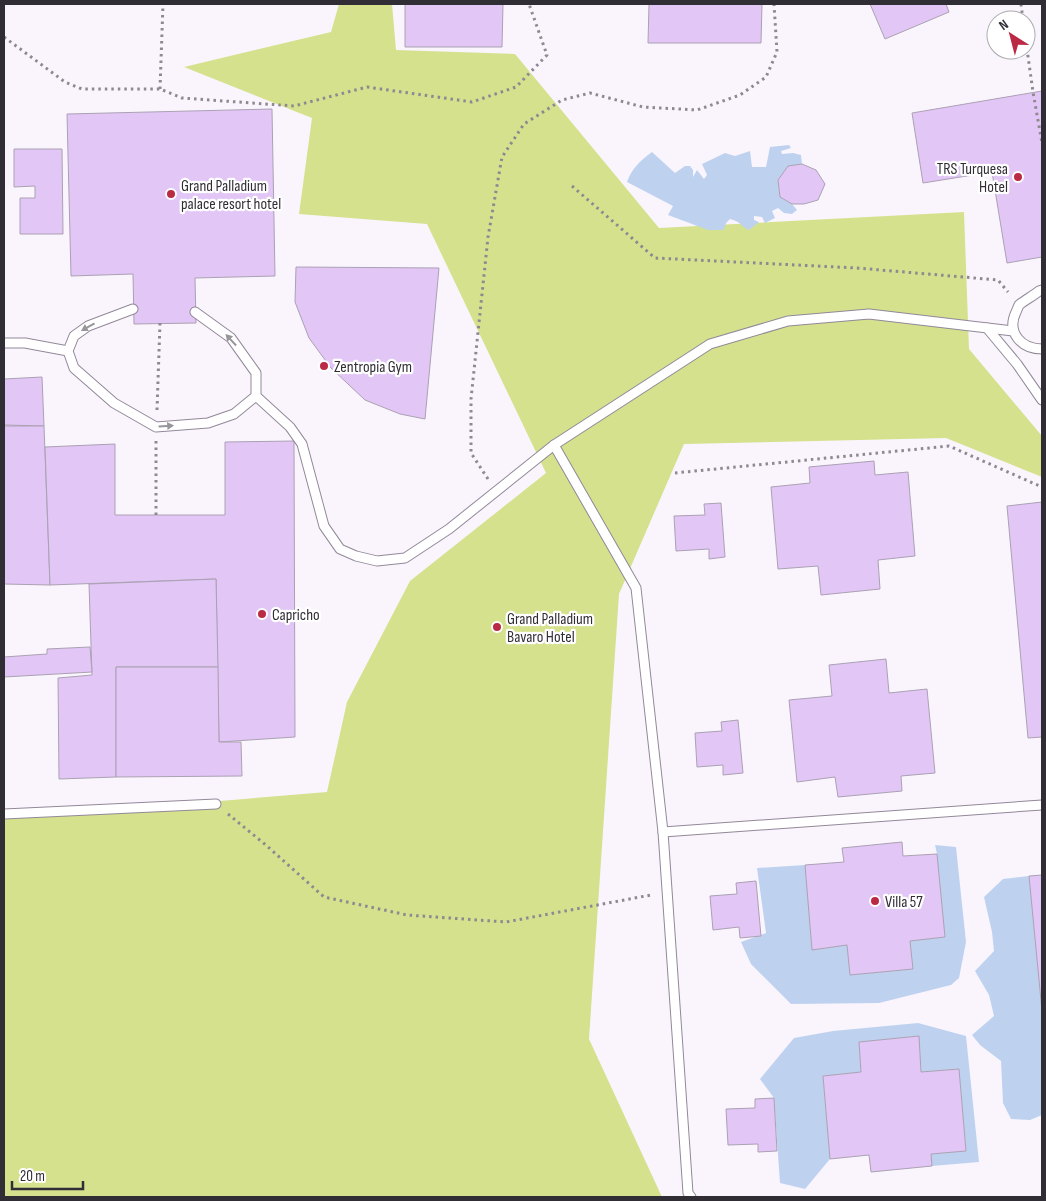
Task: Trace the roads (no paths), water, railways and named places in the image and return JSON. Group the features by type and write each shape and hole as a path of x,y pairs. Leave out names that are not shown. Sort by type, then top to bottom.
{"lane":[{"path":"1042,290 1019,306 1012,319 1013,331 1019,341 1033,349 1042,349"},
{"path":"134,309 88,326 74,336 68,351 74,368 114,403 156,427 208,423 234,414 256,396"},
{"path":"195,312 231,338 256,373 256,396 290,427 302,444 324,526 340,549 377,562 405,558 449,529 554,445 710,344 788,321 869,314 1013,331"},
{"path":"988,328 1017,364 1042,400"},
{"path":"4,343 24,343 68,351"},
{"path":"554,445 636,588 663,832 688,1193 691,1197"},
{"path":"4,814 216,804"},
{"path":"663,832 1042,805"}],"water":[{"path":"789,145 791,148 781,151 782,154 793,153 801,155 802,164 788,166 778,180 780,197 792,204 797,210 792,214 784,213 778,208 772,211 775,218 765,223 762,217 754,216 754,220 759,222 749,230 730,219 723,230 708,230 668,215 673,206 627,182 637,165 652,152 675,173 685,166 690,166 693,170 693,177 697,170 704,179 707,175 702,164 725,153 735,156 750,151 752,167 766,167 770,147"},
{"path":"935,845 956,847 966,942 959,978 951,985 879,1003 791,1004 751,964 741,942 766,933 757,868 805,865 812,949 847,945 850,975 913,969 910,941 945,937"},
{"path":"1029,876 1042,1011 1042,1115 1030,1120 1011,1119 1003,1103 1001,1061 980,1045 972,1035 994,1016 989,995 975,971 994,951 984,897 1003,879"},
{"path":"918,1023 966,1036 979,1162 932,1166 931,1154 966,1151 959,1069 921,1072 918,1036 859,1042 861,1072 823,1076 830,1159 805,1189 780,1183 774,1098 760,1079 794,1038 833,1031"}],"place":[{"name":"TRS Turquesa Hotel","path":"1018,177"},
{"name":"Grand Palladium palace resort hotel","path":"171,194"},
{"name":"Zentropia Gym","path":"324,366"},
{"name":"Capricho","path":"262,614"},
{"name":"Grand Palladium Bavaro Hotel","path":"497,627"},
{"name":"Villa 57","path":"875,901"}]}
